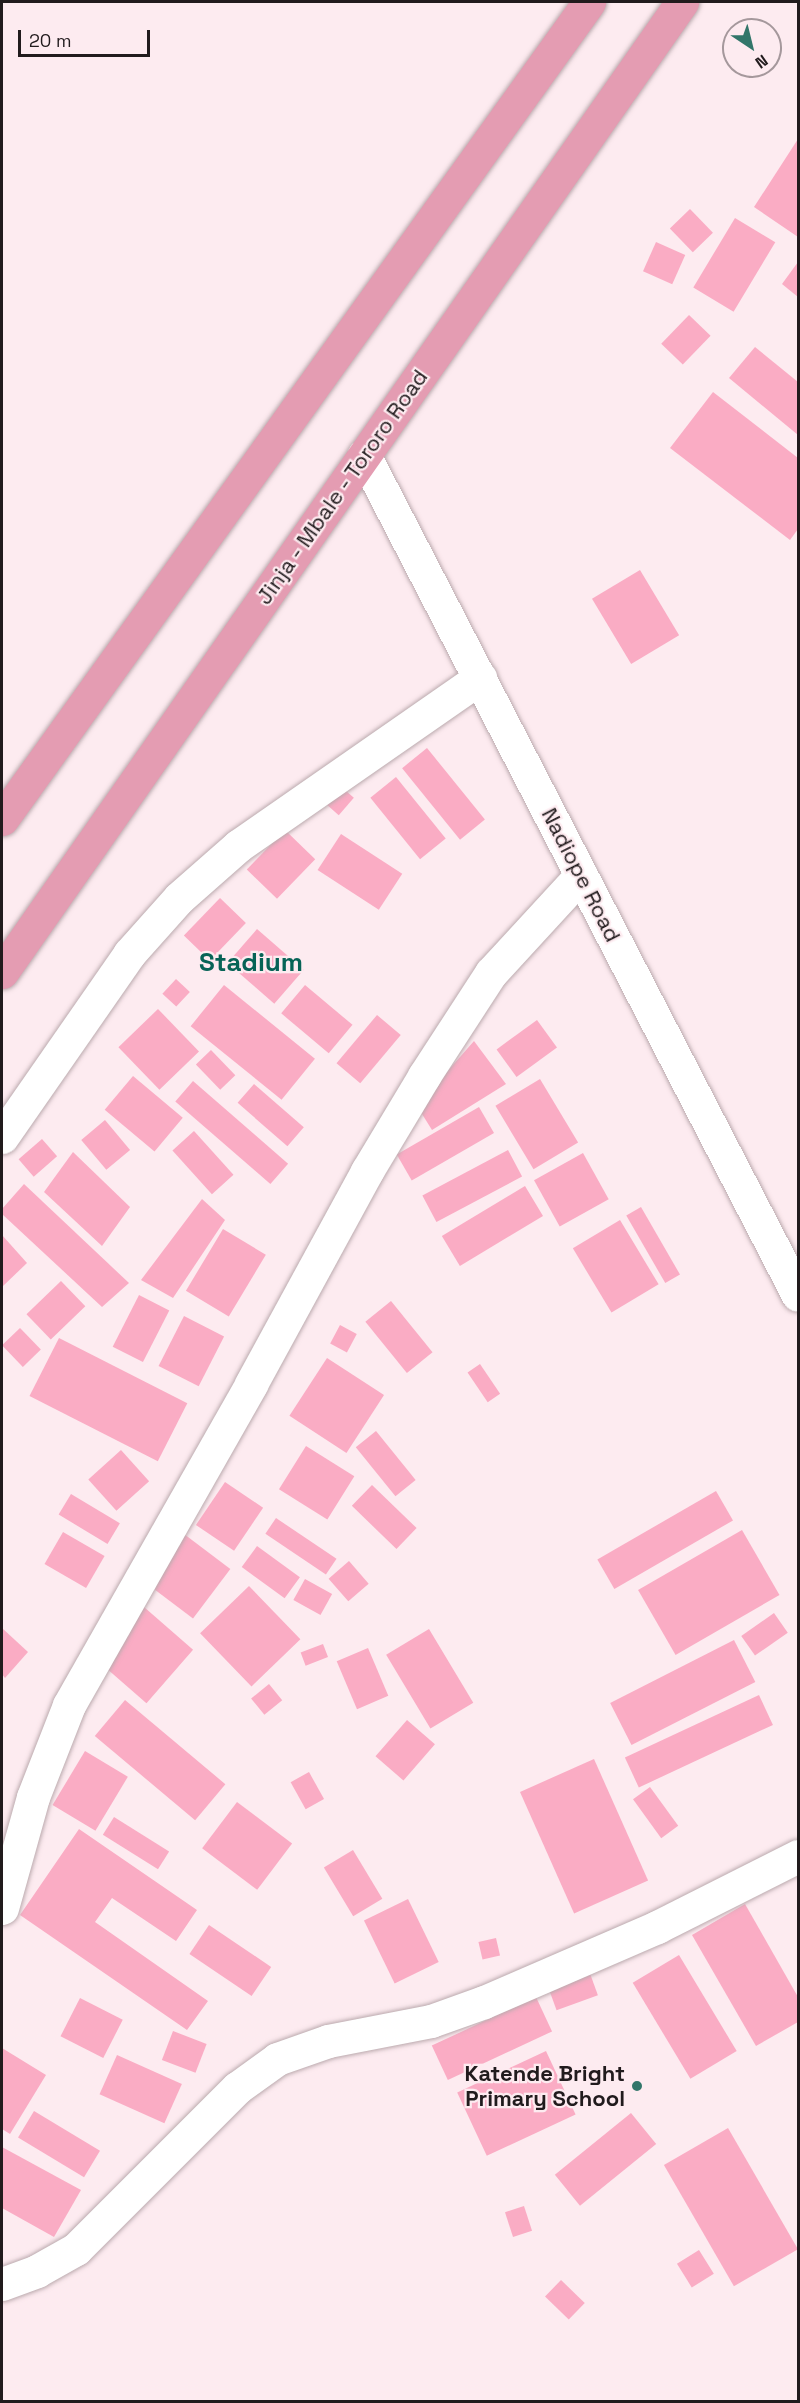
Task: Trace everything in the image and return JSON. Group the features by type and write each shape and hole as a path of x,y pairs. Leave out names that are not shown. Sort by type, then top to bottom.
{"highway":[{"path":"2,819 589,2"},
{"name":"Jinja - Mbale - Tororo Road","path":"2,972 682,2"}],"street":[{"name":"Nadiope Road","path":"364,455 798,1295"},
{"path":"2,1137 129,954 179,898 238,846 480,678"},
{"path":"2,1908 33,1797 69,1705 251,1384 366,1171 423,1076 491,973 581,875"},
{"path":"2,2284 37,2271 76,2249 237,2088 277,2059 328,2041 431,2021 484,2002 657,1927 798,1856"}],"building":[{"path":"798,139 798,237 754,207"},
{"path":"690,209 713,233 693,252 670,228"},
{"path":"735,218 775,242 734,312 693,287"},
{"path":"656,242 685,255 672,284 643,271"},
{"path":"798,262 798,297 782,284"},
{"path":"689,315 711,336 683,365 661,344"},
{"path":"755,347 798,382 798,435 729,378"},
{"path":"713,392 798,458 798,529 790,540 670,448"},
{"path":"640,570 679,635 631,664 592,599"},
{"path":"427,748 485,819 460,840 402,768"},
{"path":"396,777 446,838 420,859 370,798"},
{"path":"338,784 354,798 339,815 323,801"},
{"path":"285,830 315,859 277,899 247,870"},
{"path":"341,834 402,874 379,910 318,870"},
{"path":"220,898 246,923 210,960 184,935"},
{"path":"257,929 304,970 274,1004 227,963"},
{"path":"176,979 190,992 176,1007 162,994"},
{"path":"224,985 315,1059 282,1100 191,1026"},
{"path":"305,985 352,1025 329,1053 281,1013"},
{"path":"158,1009 199,1051 159,1090 118,1047"},
{"path":"377,1015 401,1035 360,1083 337,1063"},
{"path":"537,1020 557,1048 517,1077 497,1049"},
{"path":"474,1041 506,1084 432,1130 417,1106"},
{"path":"211,1050 235,1075 220,1090 196,1065"},
{"path":"133,1076 183,1118 155,1151 105,1110"},
{"path":"540,1079 578,1142 534,1169 495,1106"},
{"path":"193,1081 288,1164 270,1184 175,1101"},
{"path":"254,1084 304,1127 287,1146 238,1103"},
{"path":"479,1107 494,1133 412,1180 397,1154"},
{"path":"105,1120 130,1150 106,1170 81,1140"},
{"path":"194,1131 233,1175 212,1194 172,1150"},
{"path":"42,1139 57,1156 34,1177 19,1159"},
{"path":"508,1150 522,1176 436,1222 422,1196"},
{"path":"73,1152 130,1207 102,1246 44,1192"},
{"path":"583,1153 609,1199 560,1227 534,1180"},
{"path":"24,1184 129,1283 102,1307 2,1214 2,1209"},
{"path":"525,1186 543,1216 460,1266 442,1236"},
{"path":"202,1199 225,1220 173,1298 141,1280"},
{"path":"641,1207 680,1275 665,1283 626,1216"},
{"path":"620,1220 659,1284 611,1313 573,1248"},
{"path":"223,1229 266,1255 229,1316 186,1291"},
{"path":"2,1235 27,1263 2,1287"},
{"path":"61,1281 85,1306 51,1340 26,1314"},
{"path":"139,1295 169,1310 143,1362 113,1347"},
{"path":"391,1301 433,1352 407,1373 365,1322"},
{"path":"184,1316 224,1336 199,1386 159,1366"},
{"path":"340,1325 357,1334 347,1352 330,1344"},
{"path":"20,1328 41,1350 23,1367 2,1345"},
{"path":"59,1338 187,1403 158,1461 29,1396"},
{"path":"327,1358 384,1395 346,1453 289,1416"},
{"path":"480,1364 500,1394 488,1402 468,1372"},
{"path":"376,1431 416,1480 395,1496 356,1447"},
{"path":"306,1446 354,1476 327,1519 279,1489"},
{"path":"121,1450 149,1481 116,1511 88,1479"},
{"path":"225,1482 263,1508 234,1551 196,1525"},
{"path":"372,1485 417,1528 396,1549 352,1506"},
{"path":"716,1491 733,1520 614,1589 597,1560"},
{"path":"71,1494 120,1523 107,1544 59,1515"},
{"path":"276,1518 337,1559 326,1575 265,1534"},
{"path":"742,1530 780,1595 676,1655 638,1590"},
{"path":"63,1532 105,1556 86,1588 44,1564"},
{"path":"184,1534 230,1569 193,1618 147,1584"},
{"path":"257,1546 300,1577 285,1598 242,1567"},
{"path":"349,1561 369,1584 348,1601 329,1579"},
{"path":"305,1579 332,1594 320,1615 293,1600"},
{"path":"249,1586 300,1639 251,1686 200,1633"},
{"path":"144,1607 193,1650 146,1703 97,1661"},
{"path":"774,1613 788,1633 755,1656 741,1636"},
{"path":"2,1628 28,1652 5,1678 2,1674"},
{"path":"429,1629 473,1703 430,1728 386,1655"},
{"path":"734,1640 755,1682 631,1745 610,1703"},
{"path":"323,1644 328,1657 306,1666 301,1653"},
{"path":"368,1648 388,1696 357,1709 337,1661"},
{"path":"269,1684 282,1700 264,1715 251,1698"},
{"path":"759,1695 773,1725 639,1787 625,1758"},
{"path":"125,1700 225,1784 195,1820 95,1736"},
{"path":"407,1720 435,1744 403,1781 376,1756"},
{"path":"85,1751 128,1777 95,1831 53,1805"},
{"path":"594,1759 648,1881 574,1913 520,1792"},
{"path":"309,1772 324,1799 306,1809 291,1782"},
{"path":"650,1787 678,1826 661,1838 633,1799"},
{"path":"237,1802 292,1844 257,1890 202,1848"},
{"path":"114,1817 169,1851 158,1869 103,1835"},
{"path":"79,1829 197,1910 176,1941 112,1898 95,1922 208,2001 187,2030 20,1915"},
{"path":"353,1850 382,1899 353,1916 324,1868"},
{"path":"408,1899 439,1962 395,1983 364,1920"},
{"path":"745,1904 798,1997 798,2022 756,2046 692,1935"},
{"path":"209,1925 271,1967 252,1996 189,1954"},
{"path":"496,1938 500,1956 483,1960 478,1942"},
{"path":"679,1955 737,2051 690,2079 633,1983"},
{"path":"588,1968 598,1995 557,2010 547,1983"},
{"path":"536,1997 552,2031 448,2080 432,2046"},
{"path":"80,1998 123,2020 103,2058 60,2036"},
{"path":"173,2031 207,2044 195,2073 162,2060"},
{"path":"2,2048 46,2075 10,2134 2,2129"},
{"path":"546,2051 576,2114 487,2156 457,2092"},
{"path":"117,2055 182,2084 164,2123 100,2094"},
{"path":"34,2111 100,2151 84,2177 18,2138"},
{"path":"631,2113 656,2144 580,2206 555,2175"},
{"path":"728,2128 798,2249 734,2286 664,2165"},
{"path":"2,2147 81,2190 54,2237 2,2208"},
{"path":"524,2206 532,2231 513,2237 505,2212"},
{"path":"699,2250 714,2274 692,2288 677,2264"},
{"path":"561,2280 585,2303 569,2319 545,2297"}],"place":[{"name":"Katende Bright Primary School","path":"637,2086"}],"district":[{"name":"Stadium","path":"251,963"}]}
